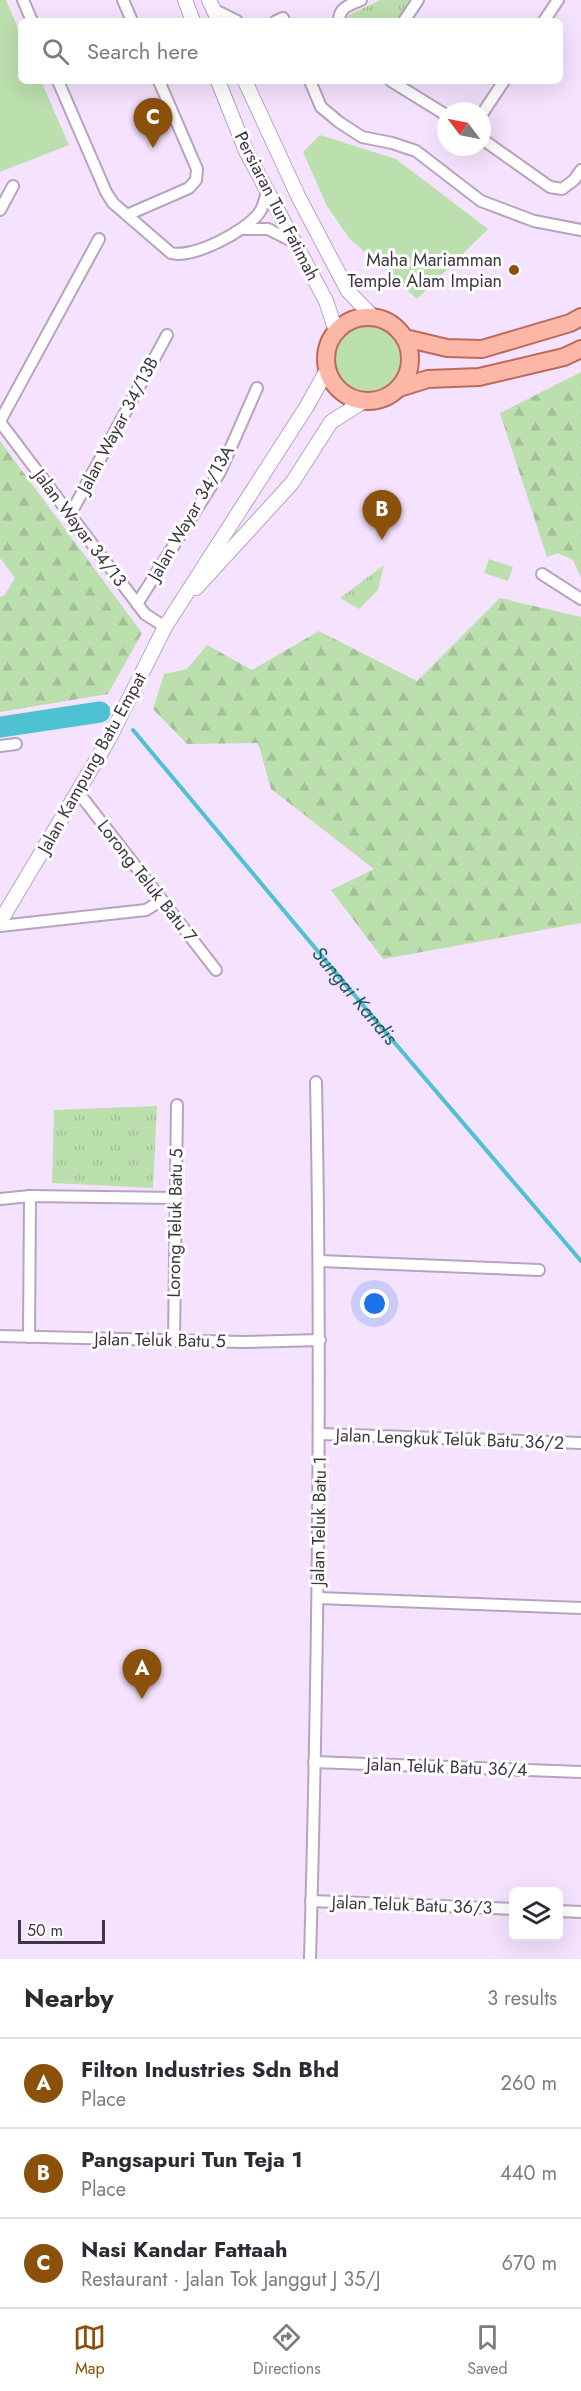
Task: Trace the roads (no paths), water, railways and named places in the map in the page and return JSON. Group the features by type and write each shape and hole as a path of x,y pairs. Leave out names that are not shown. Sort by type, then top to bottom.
{"main road":[{"path":"185,0 192,18"},
{"name":"Persiaran Tun Fatimah","path":"219,84 246,151 326,301 336,331"},
{"name":"Persiaran Tun Fatimah","path":"246,84 299,198 348,291 373,317"},
{"path":"405,338 447,348 482,349 570,324 581,317"},
{"path":"399,388 406,378 410,365 410,352 405,338 396,327 383,319 356,318 336,331 328,345 327,370 340,391 351,398 363,401 376,401 399,388 428,379 479,377 564,357 581,349"},
{"name":"Jalan Kampung Batu Empat","path":"0,924 110,739 165,627 307,406 327,370"},
{"name":"Jalan Kampung Batu Empat","path":"180,602 206,578 292,483 330,422 363,401"}],"street":[{"path":"123,0 131,18"},
{"path":"339,18 339,14 345,7 361,0"},
{"path":"406,18 418,0"},
{"path":"546,18 558,0"},
{"path":"27,1 31,18"},
{"path":"214,10 231,18"},
{"path":"59,84 106,192 113,203 171,253 179,255 190,253 243,229 260,212 267,191"},
{"path":"127,215 189,188 196,180 197,169 160,84"},
{"path":"311,84 321,107 362,137 392,142 416,151 481,201 534,221 581,230"},
{"path":"396,84 437,109"},
{"path":"490,102 502,84"},
{"path":"491,145 550,187 562,189 574,180 581,170"},
{"path":"0,210 13,186"},
{"path":"243,229 268,229 294,242"},
{"path":"0,422 99,239"},
{"name":"Jalan Wayar 34/13B","path":"70,515 167,335"},
{"name":"Jalan Wayar 34/13A","path":"137,604 220,472 257,388"},
{"name":"Jalan Wayar 34/13","path":"0,422 145,614 165,627"},
{"path":"542,574 581,599"},
{"path":"0,746 16,744"},
{"name":"Lorong Teluk Batu 7","path":"78,792 216,970"},
{"path":"0,924 146,910 162,900"},
{"name":"Jalan Teluk Batu 1","path":"310,1959 320,1434 320,1261 316,1082"},
{"name":"Lorong Teluk Batu 5","path":"174,1341 177,1105"},
{"path":"0,1199 30,1196 176,1198"},
{"path":"29,1337 30,1196"},
{"path":"320,1261 539,1270"},
{"name":"Jalan Teluk Batu 5","path":"0,1336 174,1341 320,1340"},
{"name":"Jalan Lengkuk Teluk Batu 36/2","path":"320,1434 581,1443"},
{"path":"318,1598 581,1608"},
{"name":"Jalan Teluk Batu 36/4","path":"314,1762 581,1772"},
{"name":"Jalan Teluk Batu 36/3","path":"311,1901 509,1909"},
{"path":"563,1911 581,1912"}],"waterway":[{"name":"Sungai Kandis","path":"0,727 100,712"},
{"name":"Sungai Kandis","path":"133,730 382,1028 581,1261"}],"place":[{"name":"Nasi Kandar Fattaah","path":"153,148"},
{"name":"Maha Mariamman Temple Alam Impian","path":"514,270"},
{"name":"Pangsapuri Tun Teja 1","path":"382,540"},
{"name":"Filton Industries Sdn Bhd","path":"142,1699"}]}
